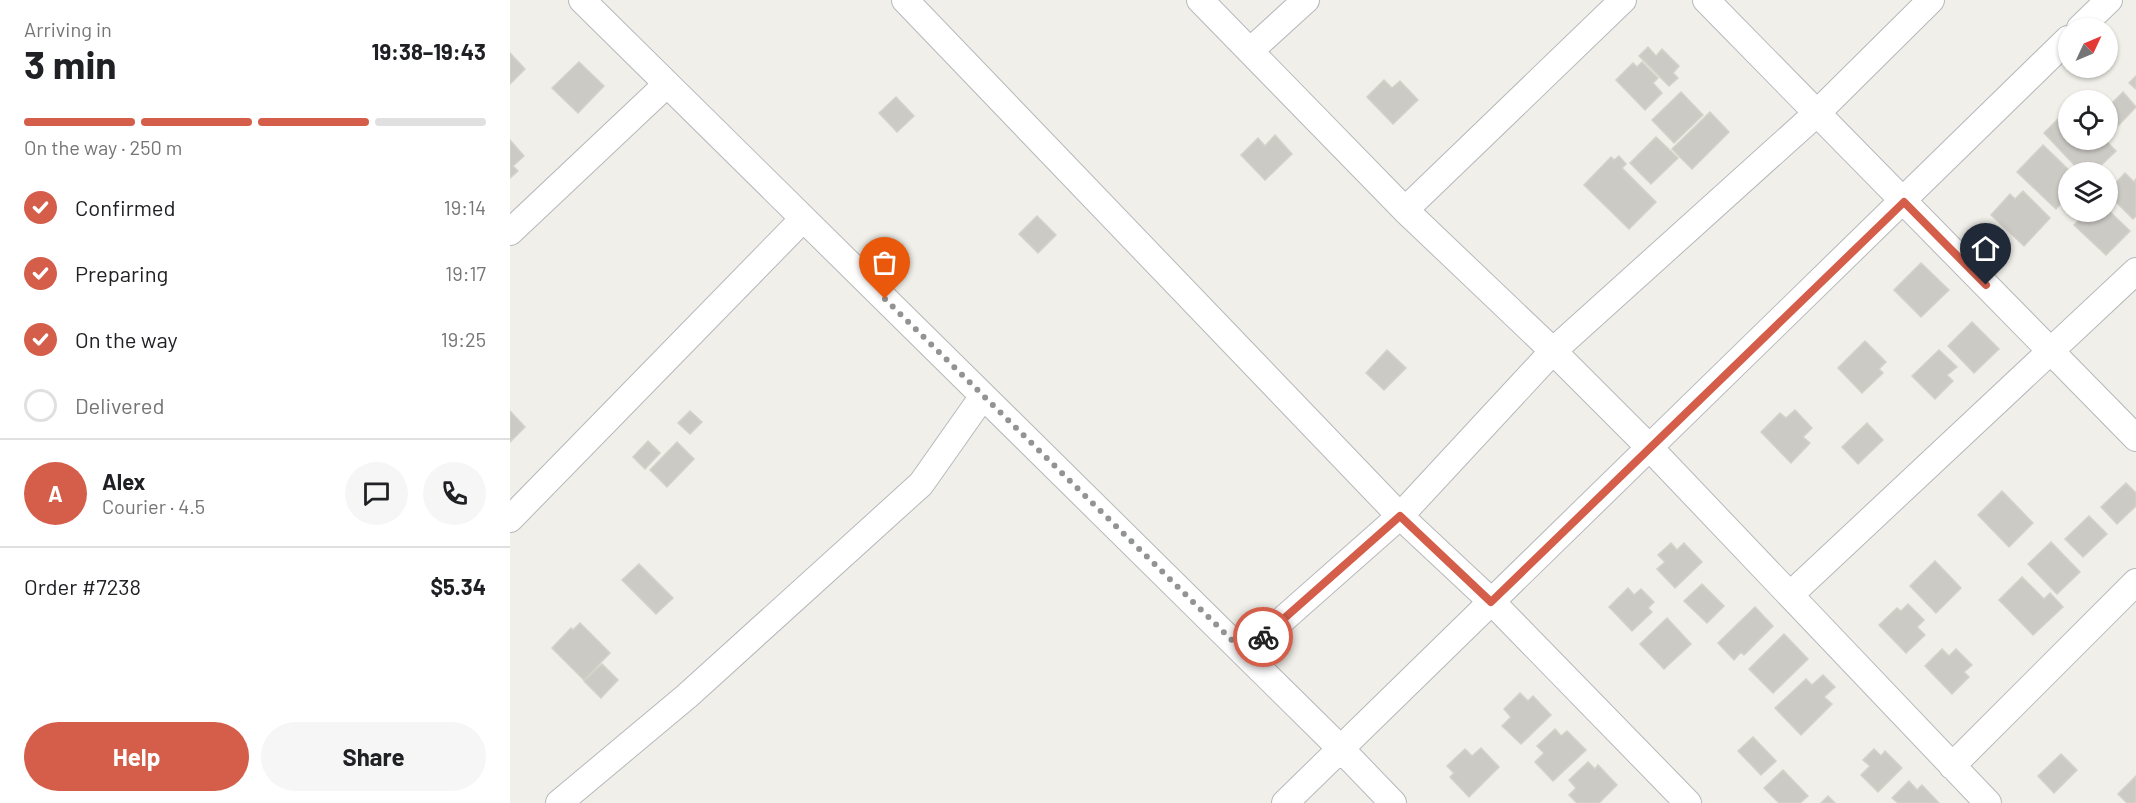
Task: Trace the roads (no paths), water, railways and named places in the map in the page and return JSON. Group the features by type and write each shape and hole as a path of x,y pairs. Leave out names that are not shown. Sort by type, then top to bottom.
{"street":[{"path":"582,0 1245,653 1393,803"},
{"path":"905,0 1400,516 1491,602 1688,803"},
{"path":"1200,0 1405,210 1553,351 1650,448 1988,803"},
{"path":"1250,51 1305,0"},
{"path":"1405,210 1623,0"},
{"path":"1706,0 2136,438"},
{"path":"1245,653 1400,516 1553,351 1817,113 1931,0"},
{"path":"2090,18 2109,0"},
{"path":"1285,803 1904,202 2058,49"},
{"path":"510,232 667,84"},
{"path":"510,519 804,219"},
{"path":"1790,595 2136,271"},
{"path":"559,803 687,696 921,484 983,396"},
{"path":"1952,766 2136,582"}]}
